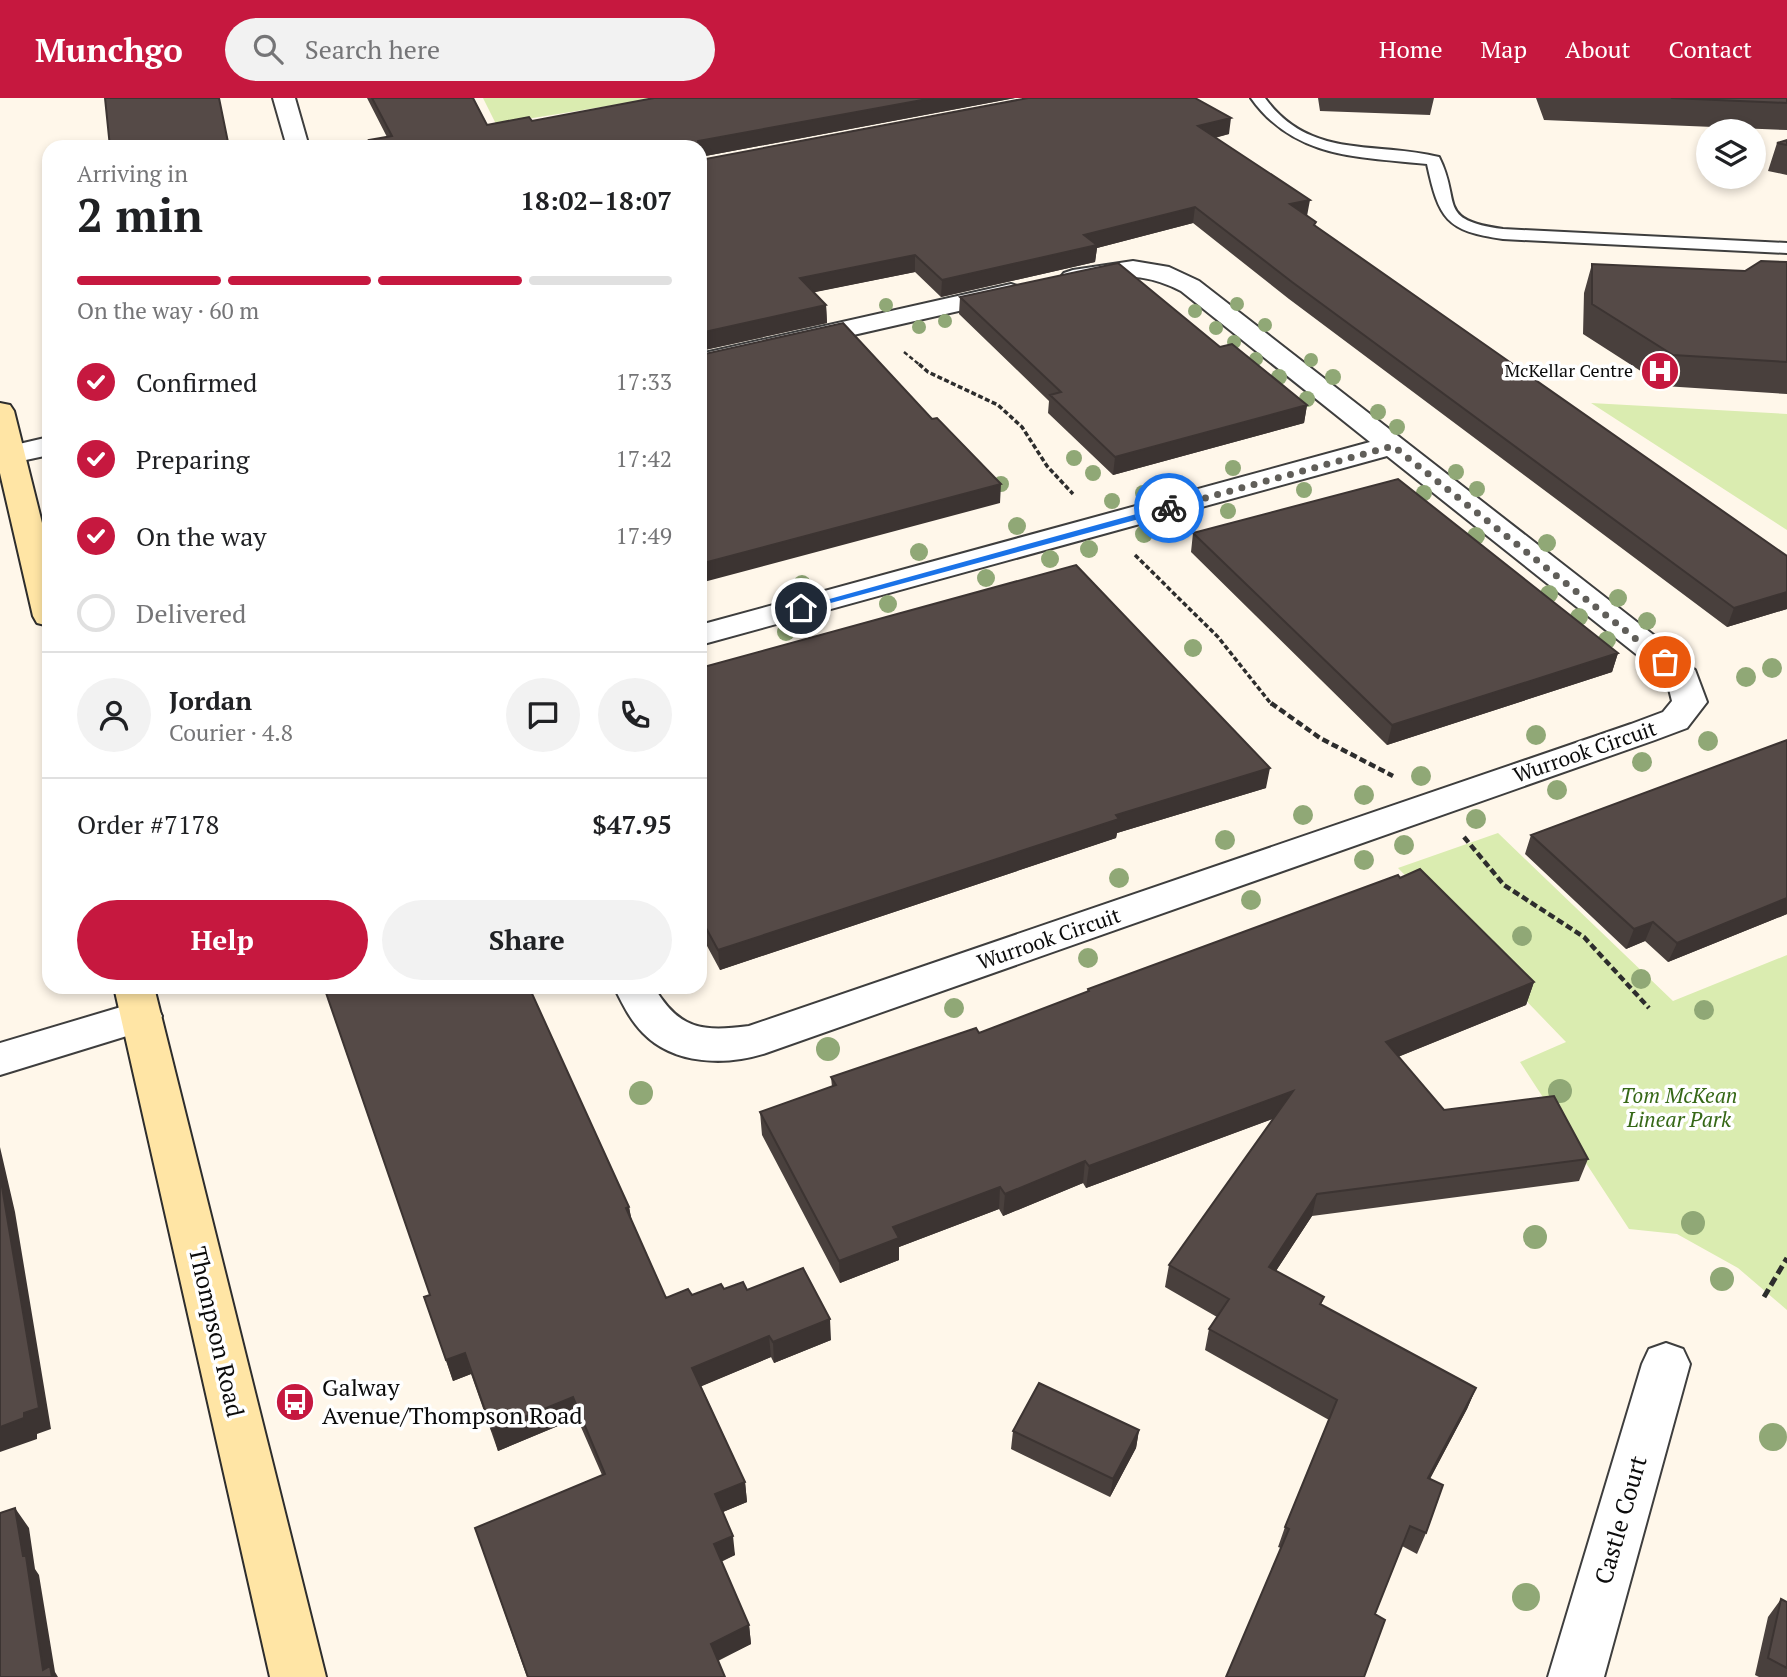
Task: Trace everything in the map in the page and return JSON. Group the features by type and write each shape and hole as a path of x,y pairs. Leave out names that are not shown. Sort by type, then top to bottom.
{"main road":[{"path":"0,411 42,586"},
{"name":"Thompson Road","path":"138,1001 298,1677"}],"street":[{"path":"284,98 296,140"},
{"name":"Wurrook Circuit","path":"638,994 645,1009 663,1030 687,1044 719,1047 751,1042 1675,720 1690,702 1683,677 1190,286 1169,274 1150,269 1112,269 707,360"},
{"path":"707,633 1393,446"},
{"path":"14,465 42,450"},
{"path":"14,465 42,467"},
{"path":"0,1059 138,1001"},
{"name":"Castle Court","path":"1576,1677 1666,1364"}],"lane":[{"path":"1258,98 1274,122 1300,136 1355,150 1434,160 1449,216 1466,229 1503,234 1787,248"}],"path":[{"path":"896,345 929,372 998,405 1022,427 1047,466 1081,502"},
{"path":"1129,549 1218,637 1274,707 1320,738 1401,782"},
{"path":"1458,831 1504,885 1584,937 1649,1008"},
{"path":"1764,1297 1787,1258"}],"green space":[{"path":"483,98 658,98 496,124"},
{"path":"1591,403 1787,414 1787,530"},
{"name":"Tom McKean Linear Park","path":"1498,833 1673,1001 1787,955 1787,1310 1738,1268 1677,1234 1629,1229 1520,1062 1566,1042 1398,868"}],"building":[{"path":"105,98 219,98 228,140 109,140"},
{"path":"372,98 473,98 487,125 529,117 532,121 654,98 933,98 703,140 369,140 392,136"},
{"path":"1028,98 1195,98 1231,118 1198,126 1310,200 1290,204 1316,222 1314,225 1787,556 1787,592 1734,608 1292,282 1195,207 1084,235 1097,245 942,280 915,255 800,278 826,305 707,331 707,159"},
{"path":"1671,98 1787,98 1787,103"},
{"path":"1761,261 1787,262 1787,362 1673,355 1592,304 1592,264 1745,271"},
{"path":"1118,263 1220,347 1232,344 1307,405 1115,457 1050,395 1061,392 960,297"},
{"path":"843,323 932,419 937,418 1001,484 707,562 707,353"},
{"path":"1398,479 1618,653 1392,725 1193,533"},
{"path":"1076,565 1270,768 1116,815 1119,819 718,950 707,930 707,666"},
{"path":"1787,740 1787,898 1677,943 1653,922 1634,929 1531,835"},
{"path":"1420,869 1534,982 1386,1042 1444,1110 1554,1096 1588,1159 1317,1194 1269,1267 1324,1297 1320,1304 1476,1388 1428,1478 1443,1485 1426,1533 1410,1526 1375,1614 1385,1620 1364,1677 1226,1677 1289,1529 1285,1527 1337,1400 1209,1329 1229,1299 1169,1265 1293,1091 1089,1166 1085,1161 1005,1194 1000,1187 893,1227 899,1238 839,1261 760,1112 836,1085 831,1077 976,1028 979,1033 1089,991 1088,989"},
{"path":"326,994 532,994 629,1207 626,1208 666,1298 688,1289 692,1295 721,1284 724,1289 743,1282 747,1290 803,1268 830,1319 773,1342 769,1336 692,1368 745,1482 715,1494 733,1536 714,1544 749,1625 711,1644 725,1677 528,1677 475,1528 605,1474 573,1397 492,1430 465,1353 446,1360 424,1297 430,1295"},
{"path":"0,1175 39,1408 24,1413 24,1418 0,1427"},
{"path":"1039,1383 1139,1430 1113,1479 1013,1431"},
{"path":"15,1508 23,1556 26,1556 43,1670 50,1666 52,1677 0,1677 0,1513"},
{"path":"1781,1599 1787,1602 1787,1668 1768,1658"}],"way so far":[{"path":"1169,508 1393,446 1665,662"}],"place":[{"name":"McKellar Centre","path":"1660,371"},
{"name":"Galway Avenue/Thompson Road","path":"295,1402"}],"route":[{"path":"801,608 1169,508"}]}
